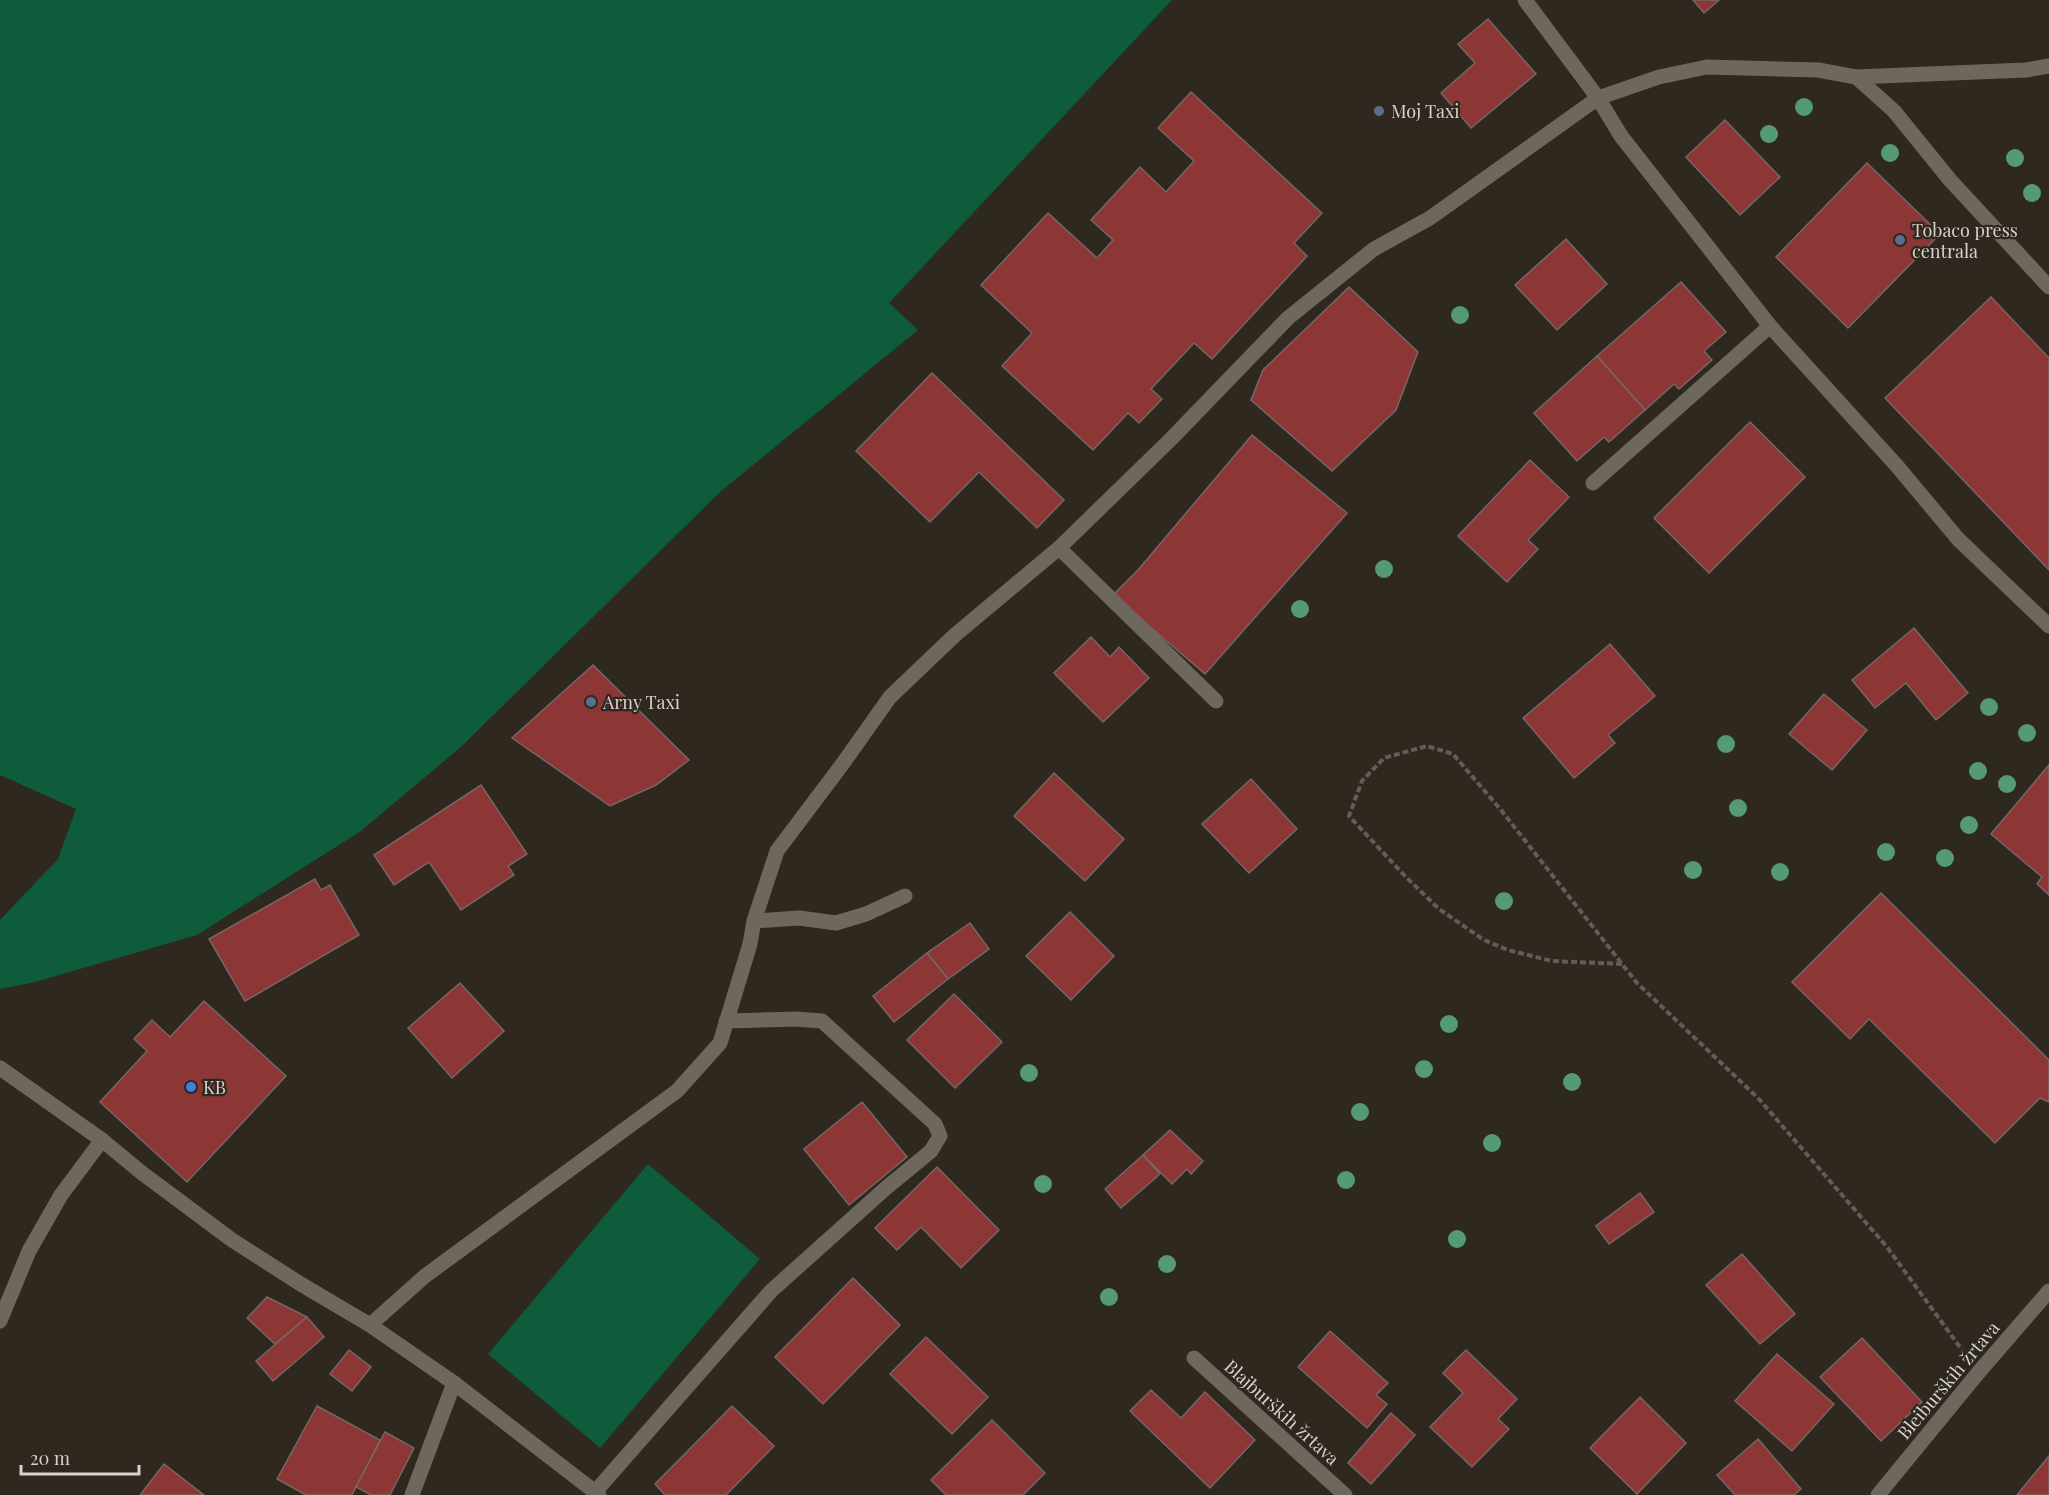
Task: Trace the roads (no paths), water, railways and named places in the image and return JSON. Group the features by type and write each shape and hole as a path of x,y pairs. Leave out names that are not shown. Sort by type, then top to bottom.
{"street":[{"path":"1525,0 1598,98 1621,136 1770,326 1897,466 1958,539 2049,626"},
{"path":"370,1325 444,1262 677,1091 720,1043 750,944 754,921 777,851 842,766 890,697 955,635 1059,548 1171,439 1288,318 1374,249 1430,218 1598,98 1659,77 1707,67 1818,70 1856,77 2026,70 2049,66"},
{"path":"1856,77 1894,111 1950,180 2049,287"},
{"path":"1593,483 1770,326"},
{"path":"1059,548 1216,701"},
{"path":"754,921 799,918 836,923 866,914 905,896"},
{"path":"0,1068 102,1140 232,1240 370,1325 454,1383 597,1494 771,1291 931,1151 940,1136 935,1124 822,1021 795,1019 726,1021"},
{"path":"0,1321 29,1251 61,1195 102,1140"},
{"name":"Bleiburških žrtava","path":"1878,1495 2049,1290"},
{"name":"Blajburških žrtava","path":"1194,1358 1345,1495"},
{"path":"412,1495 454,1383"}],"place":[{"name":"Moj Taxi","path":"1379,111"},
{"name":"Tobaco press centrala","path":"1900,240"},
{"name":"Arny Taxi","path":"591,702"},
{"name":"KB","path":"191,1087"}]}
